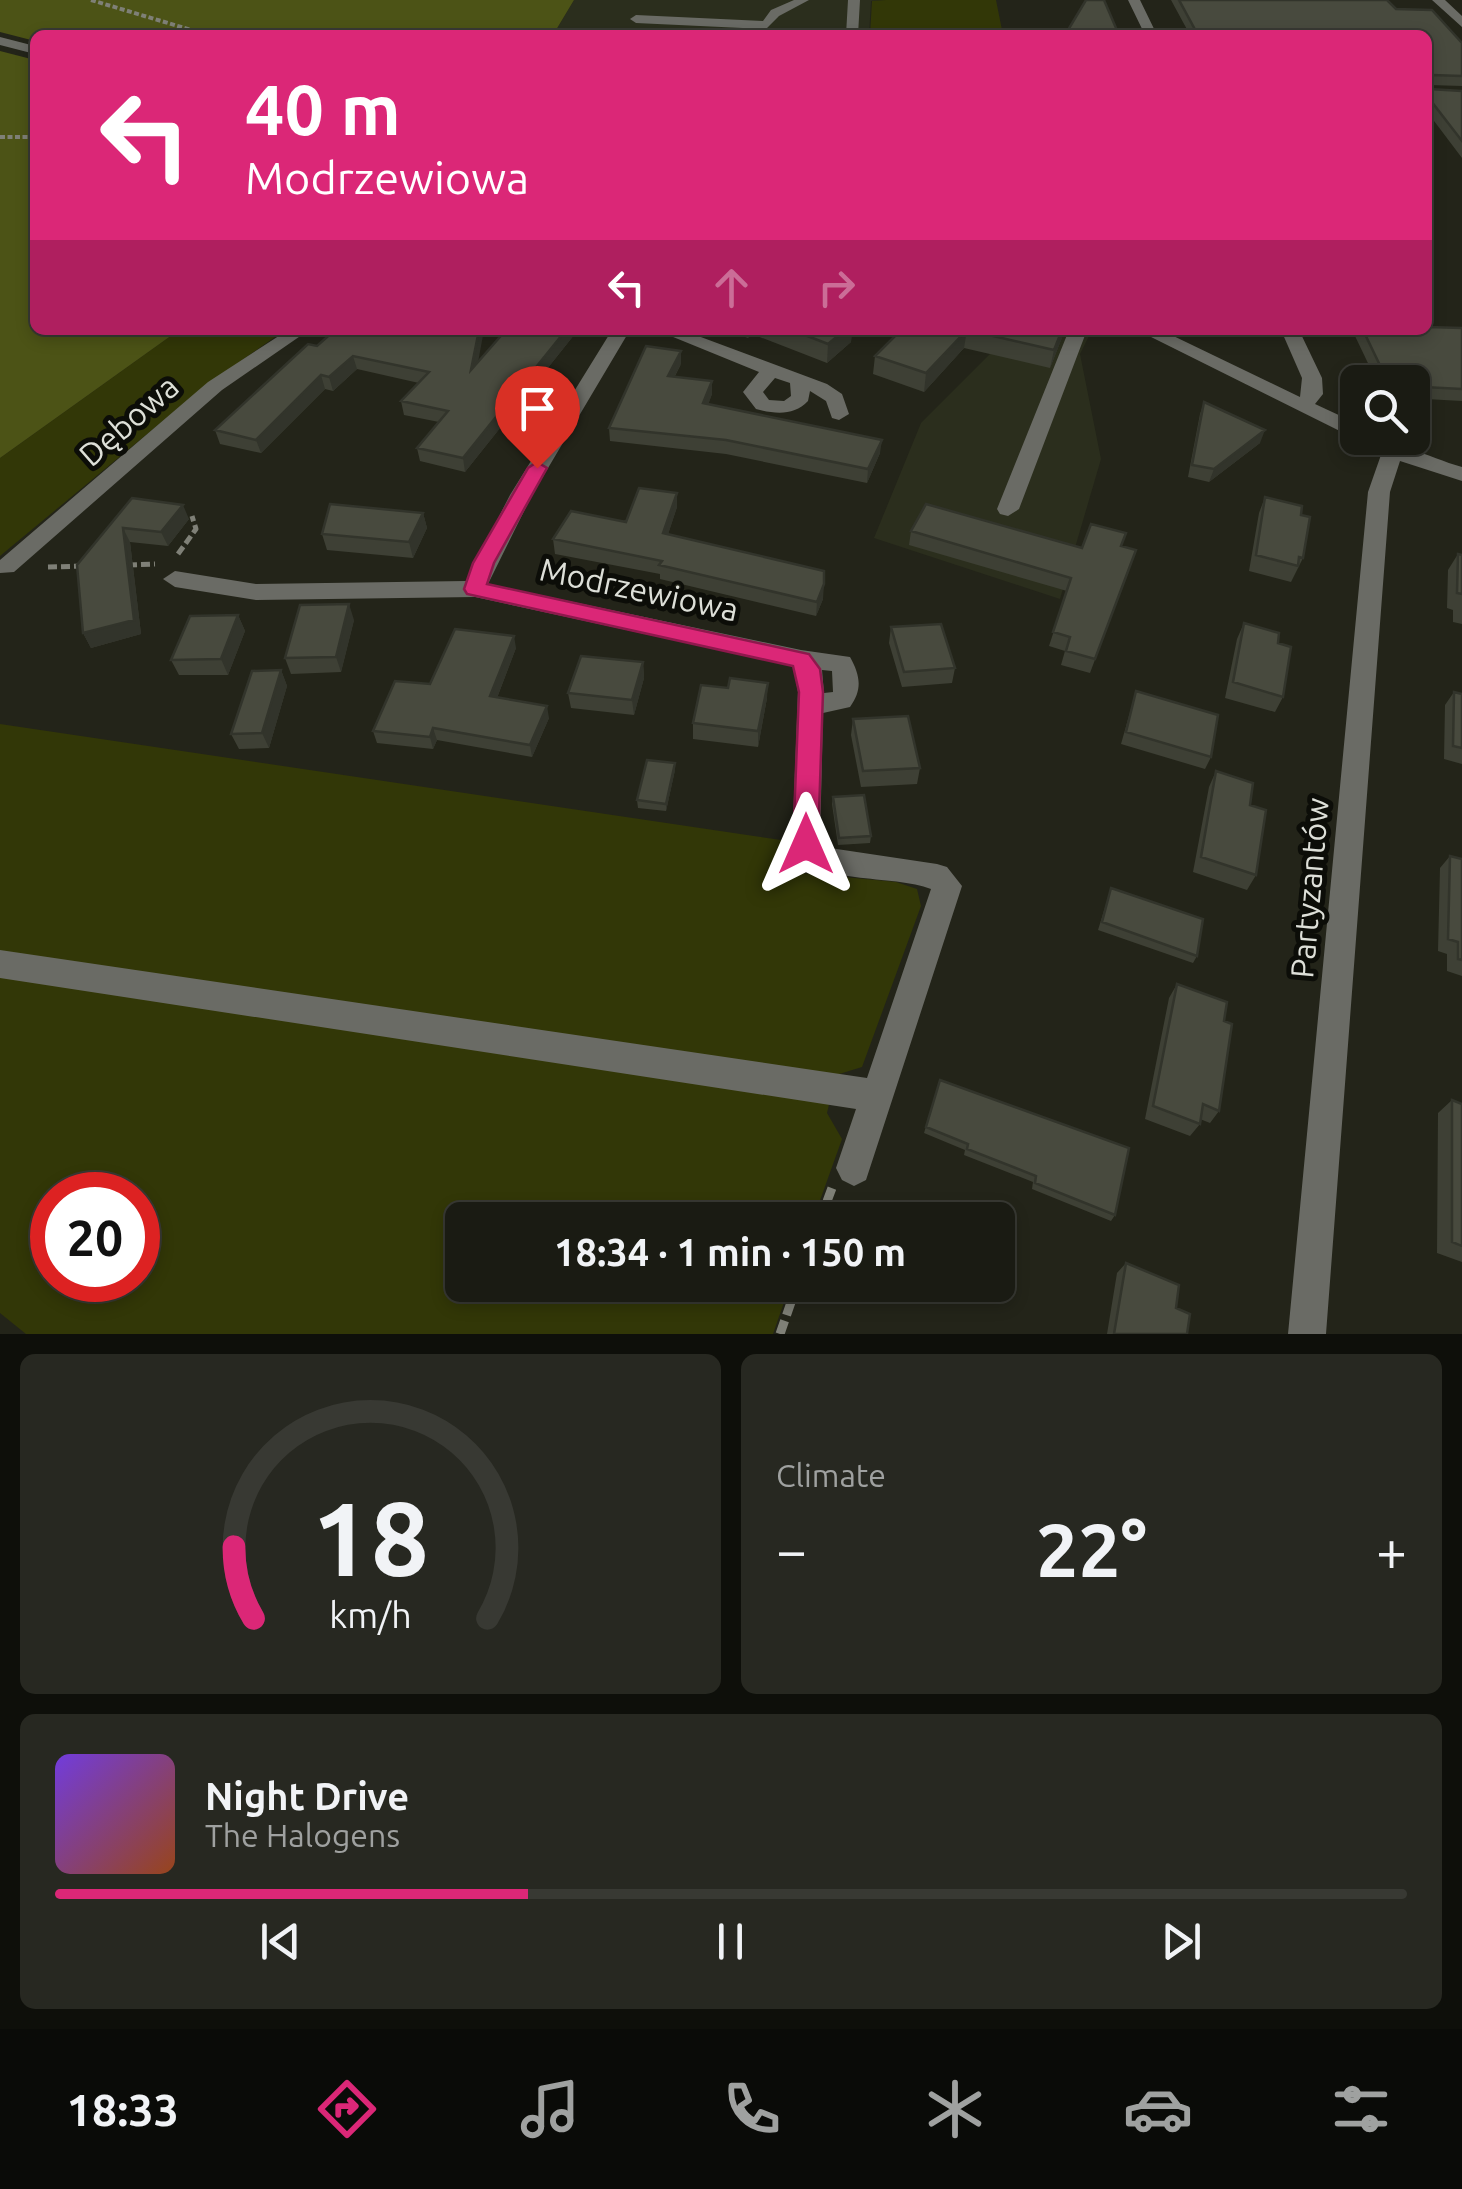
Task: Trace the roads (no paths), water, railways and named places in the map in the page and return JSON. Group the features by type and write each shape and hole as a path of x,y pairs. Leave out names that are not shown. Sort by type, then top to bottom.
{"street":[{"path":"636,19 766,25 775,13 803,0"},
{"path":"837,0 854,0 852,30"},
{"path":"1134,0 1149,30"},
{"path":"1438,0 1462,24"},
{"path":"0,41 30,49"},
{"name":"Dębowa","path":"6,567 220,383 292,335"},
{"path":"475,589 484,563 515,505 618,335"},
{"path":"679,335 832,395 838,414"},
{"path":"1008,509 1076,335"},
{"path":"1156,335 1340,423"},
{"path":"1292,335 1312,378 1313,394 1303,405"},
{"path":"771,370 753,392 762,405 784,408 796,404 801,396 799,380"},
{"name":"Partyzantów","path":"1307,1334 1380,455"},
{"path":"1410,455 1462,474"},
{"name":"Modrzewiowa","path":"176,572 256,592 475,589 801,660 841,663 847,690 841,700 810,706"},
{"path":"801,660 809,669 810,706 806,848 824,859 937,876 947,886 854,1168"},
{"path":"0,964 878,1096"}]}
